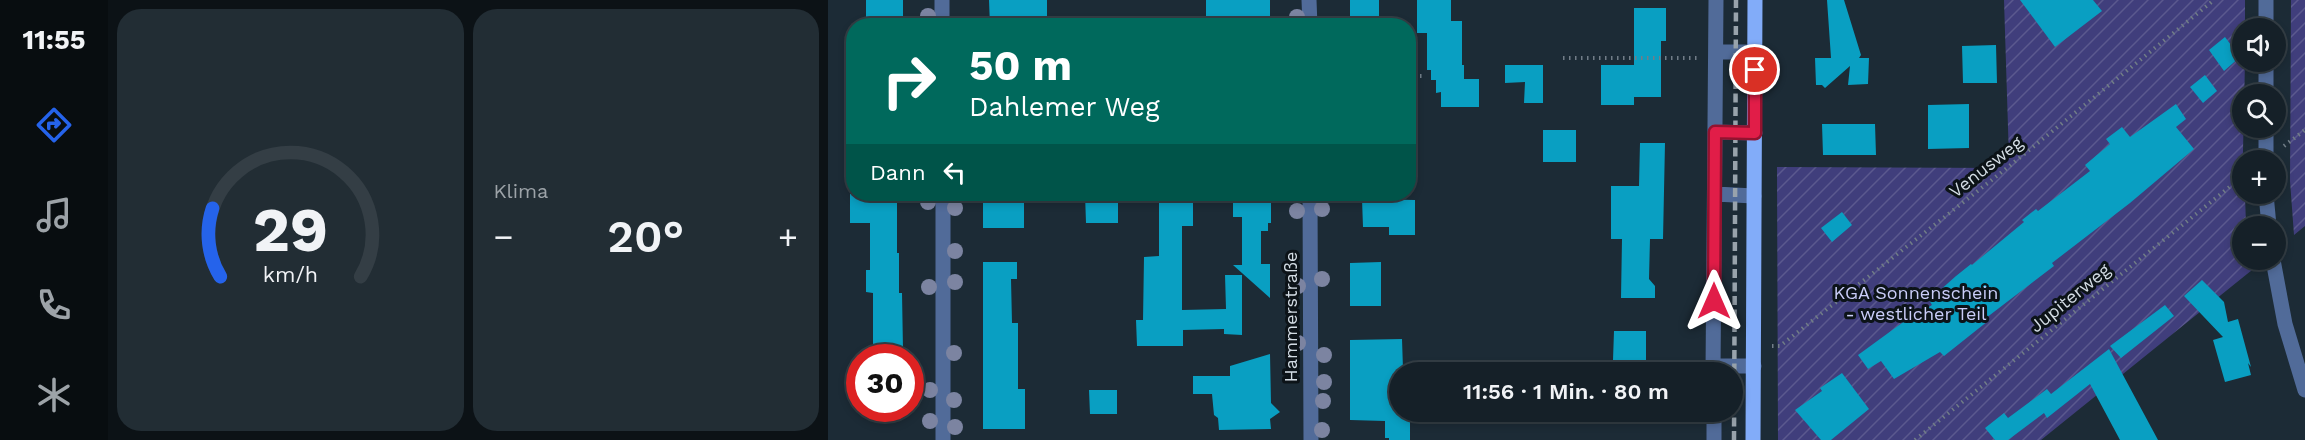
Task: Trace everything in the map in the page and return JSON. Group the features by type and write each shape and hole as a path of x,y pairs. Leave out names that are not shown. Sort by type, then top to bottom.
{"main road":[{"path":"1753,440 1755,0"}],"street":[{"path":"942,0 942,18"},
{"path":"1309,0 1310,18"},
{"path":"1713,362 1716,0"},
{"path":"2266,0 2266,18"},
{"path":"1716,55 1755,52"},
{"path":"1715,132 1755,133"},
{"path":"1715,194 1754,196"},
{"path":"943,201 943,440"},
{"name":"Hammerstraße","path":"1310,201 1311,440"},
{"path":"2275,270 2281,307 2305,390"},
{"path":"1743,367 1754,366"},
{"path":"1714,422 1714,440"}],"path":[{"name":"Venusweg","path":"1770,346 1780,346 2007,168 2214,0"},
{"path":"1563,58 1716,55"},
{"path":"1416,76 1426,76"},
{"path":"2284,146 2305,130"},
{"name":"Jupiterweg","path":"1915,440 2232,185"}],"green space":[{"name":"KGA Sonnenschein - westlicher Teil","path":"2004,0 2245,0 2245,18 2232,18 2232,72 2245,72 2244,84 2232,84 2232,138 2243,138 2243,150 2232,150 2232,204 2245,204 2246,216 2232,216 2232,270 2252,270 2041,440 1778,440 1777,167 1998,168 2009,159"},
{"path":"2291,0 2305,0 2305,226 2294,235 2290,181"}],"building":[{"path":"866,0 903,0 903,18 866,18"},
{"path":"989,0 1047,0 1047,18 990,18"},
{"path":"1206,0 1270,0 1270,18 1206,17"},
{"path":"1350,0 1379,0 1379,18 1350,18"},
{"path":"1417,0 1451,0 1451,21 1462,21 1464,79 1479,79 1479,107 1441,107 1441,92 1436,93 1436,80 1431,80 1431,70 1427,70 1427,33 1417,33"},
{"path":"1827,0 1844,0 1861,55 1859,58 1869,58 1868,84 1848,85 1850,66 1825,88 1822,85 1816,85 1815,58 1831,58"},
{"path":"2020,0 2093,0 2102,11 2055,47"},
{"path":"1634,8 1666,8 1666,41 1661,41 1661,97 1634,97 1634,105 1601,105 1601,65 1634,65"},
{"path":"2225,37 2232,46 2232,64 2224,71 2209,50"},
{"path":"1996,45 1997,83 1963,83 1962,46"},
{"path":"1505,65 1543,65 1543,103 1524,103 1525,82 1505,83"},
{"path":"2205,75 2217,91 2203,103 2190,87"},
{"path":"1969,104 1969,148 1928,149 1928,105"},
{"path":"2176,104 2186,119 2176,127 2194,149 2130,203 2052,263 2054,266 1986,318 1988,321 1944,356 1940,352 1894,379 1881,361 1868,369 1858,355 1917,312 1918,314 1932,305 1929,300 2024,222 2022,220 2036,209 2038,211 2090,171 2085,165 2110,144 2106,139 2122,127 2130,137"},
{"path":"1822,124 1875,124 1876,155 1823,155"},
{"path":"1543,130 1576,130 1576,162 1543,162"},
{"path":"1640,143 1665,143 1663,239 1650,239 1649,279 1655,286 1655,298 1621,298 1622,239 1611,239 1611,186 1639,186"},
{"path":"850,201 897,201 897,253 899,253 899,293 902,293 903,344 873,344 873,293 866,292 866,270 870,270 870,223 850,223"},
{"path":"983,201 1024,201 1024,228 983,228"},
{"path":"1085,201 1118,201 1118,223 1086,223"},
{"path":"1159,201 1193,201 1193,226 1182,226 1182,310 1226,309 1225,275 1242,275 1242,335 1224,334 1224,329 1183,330 1183,346 1137,346 1136,320 1143,320 1144,257 1159,256"},
{"path":"1233,201 1271,201 1271,223 1268,223 1268,231 1261,231 1261,264 1270,264 1270,298 1233,265 1242,265 1242,217 1233,217"},
{"path":"1362,201 1415,201 1415,235 1389,235 1389,227 1363,227"},
{"path":"1842,212 1852,225 1832,242 1821,228"},
{"path":"983,262 1017,262 1017,279 1011,279 1012,323 1018,323 1018,389 1025,389 1025,429 983,429"},
{"path":"1381,262 1381,306 1350,306 1350,263"},
{"path":"2202,280 2224,302 2228,322 2238,319 2251,367 2248,363 2251,375 2225,382 2213,340 2223,337 2184,296"},
{"path":"2165,305 2174,316 2121,358 2110,346"},
{"path":"1614,331 1646,331 1646,360 1621,362 1621,360 1613,360"},
{"path":"1402,339 1403,362 1389,362 1389,422 1410,422 1410,440 1385,438 1385,421 1350,420 1350,340"},
{"path":"2109,349 2158,440 2120,440 2090,384 2047,418 2044,413 2008,440 1995,440 1985,428 2004,413 2008,418 2047,389 2051,394"},
{"path":"1270,354 1271,403 1280,412 1270,419 1271,429 1219,430 1218,418 1214,415 1212,394 1193,394 1193,376 1230,376 1230,366"},
{"path":"1842,373 1869,409 1831,440 1821,440 1795,410 1822,391 1820,388"},
{"path":"1089,390 1117,390 1117,414 1090,414"}],"railway":[{"path":"1734,440 1736,0"}],"route":[{"path":"1714,301 1715,132 1755,133 1755,70"}]}
